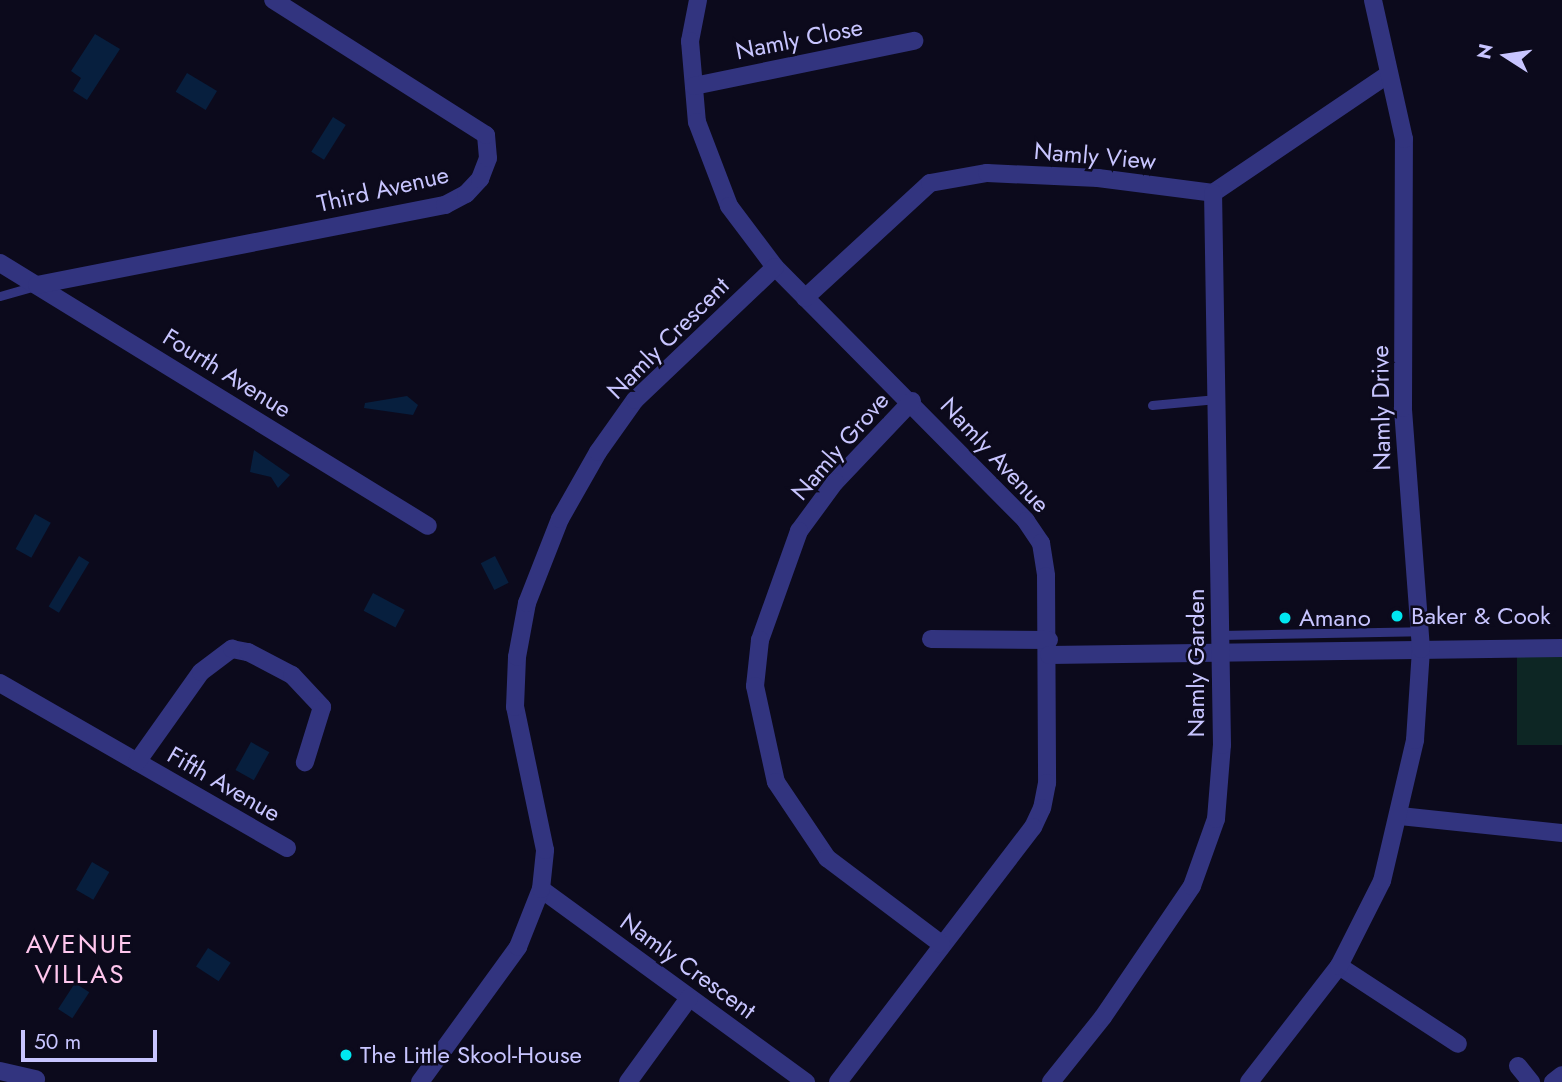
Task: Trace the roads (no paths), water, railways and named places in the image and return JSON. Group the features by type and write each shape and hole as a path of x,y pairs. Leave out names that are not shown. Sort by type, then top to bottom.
{"street":[{"name":"Third Avenue","path":"37,285 445,205 466,194 480,179 488,159 486,135 299,7 273,0"},
{"name":"Namly Avenue","path":"698,0 690,41 698,122 729,206 775,267 912,401 1017,511 1041,543 1049,648 1047,783 1042,808 1033,827 838,1082"},
{"name":"Namly Drive","path":"1249,1082 1339,965 1382,881 1401,816 1415,740 1421,640 1403,408 1404,139 1373,0"},
{"name":"Namly Close","path":"694,86 914,41"},
{"path":"1213,193 1389,74"},
{"name":"Namly View","path":"805,298 930,183 987,173 1098,178 1213,193"},
{"name":"Namly Garden","path":"1051,1082 1103,1017 1192,886 1216,819 1222,745 1213,193"},
{"name":"Fourth Avenue","path":"0,262 428,526"},
{"name":"Namly Crescent","path":"420,1082 519,947 541,889 543,838 515,707 517,657 527,603 560,519 598,452 635,400 775,267"},
{"name":"Namly Grove","path":"912,401 835,482 799,531 760,640 755,686 776,782 827,858 941,944"},
{"path":"931,639 1049,648 1221,653 1421,640 1562,648"},
{"name":"Fifth Avenue","path":"137,762 201,673 232,649 265,659 309,688 322,707 305,762"},
{"name":"Fifth Avenue","path":"0,683 287,848"},
{"path":"1401,816 1562,833"},
{"name":"Namly Crescent","path":"541,889 806,1082"},
{"path":"1339,965 1458,1044"},
{"path":"628,1082 689,998"},
{"path":"1518,1066 1531,1082"},
{"path":"0,1071 36,1079"},
{"path":"1553,1082 1562,1074"}],"lane":[{"name":"Third Avenue","path":"0,296 37,285"},
{"path":"1152,405 1217,399"},
{"path":"1220,635 1421,640"}],"water":[{"path":"95,34 120,49 87,100 73,91 81,78 71,71"},
{"path":"187,73 217,91 206,110 176,92"},
{"path":"333,117 346,125 324,160 311,152"},
{"path":"407,396 418,405 413,415 364,408 365,403"},
{"path":"254,450 290,475 278,488 271,477 250,472"},
{"path":"35,514 51,523 31,558 16,549"},
{"path":"79,556 89,562 59,613 49,607"},
{"path":"495,556 509,583 494,590 481,563"},
{"path":"373,593 405,610 395,628 364,611"},
{"path":"251,742 269,752 254,780 235,770"},
{"path":"92,862 109,872 93,900 76,890"},
{"path":"208,948 231,963 219,981 196,966"},
{"path":"75,983 89,992 72,1018 58,1009"}],"place":[{"name":"Baker & Cook","path":"1397,616"},
{"name":"Amano","path":"1285,618"},
{"name":"The Little Skool-House","path":"346,1055"}],"district":[{"name":"AVENUE VILLAS","path":"80,960"}]}
